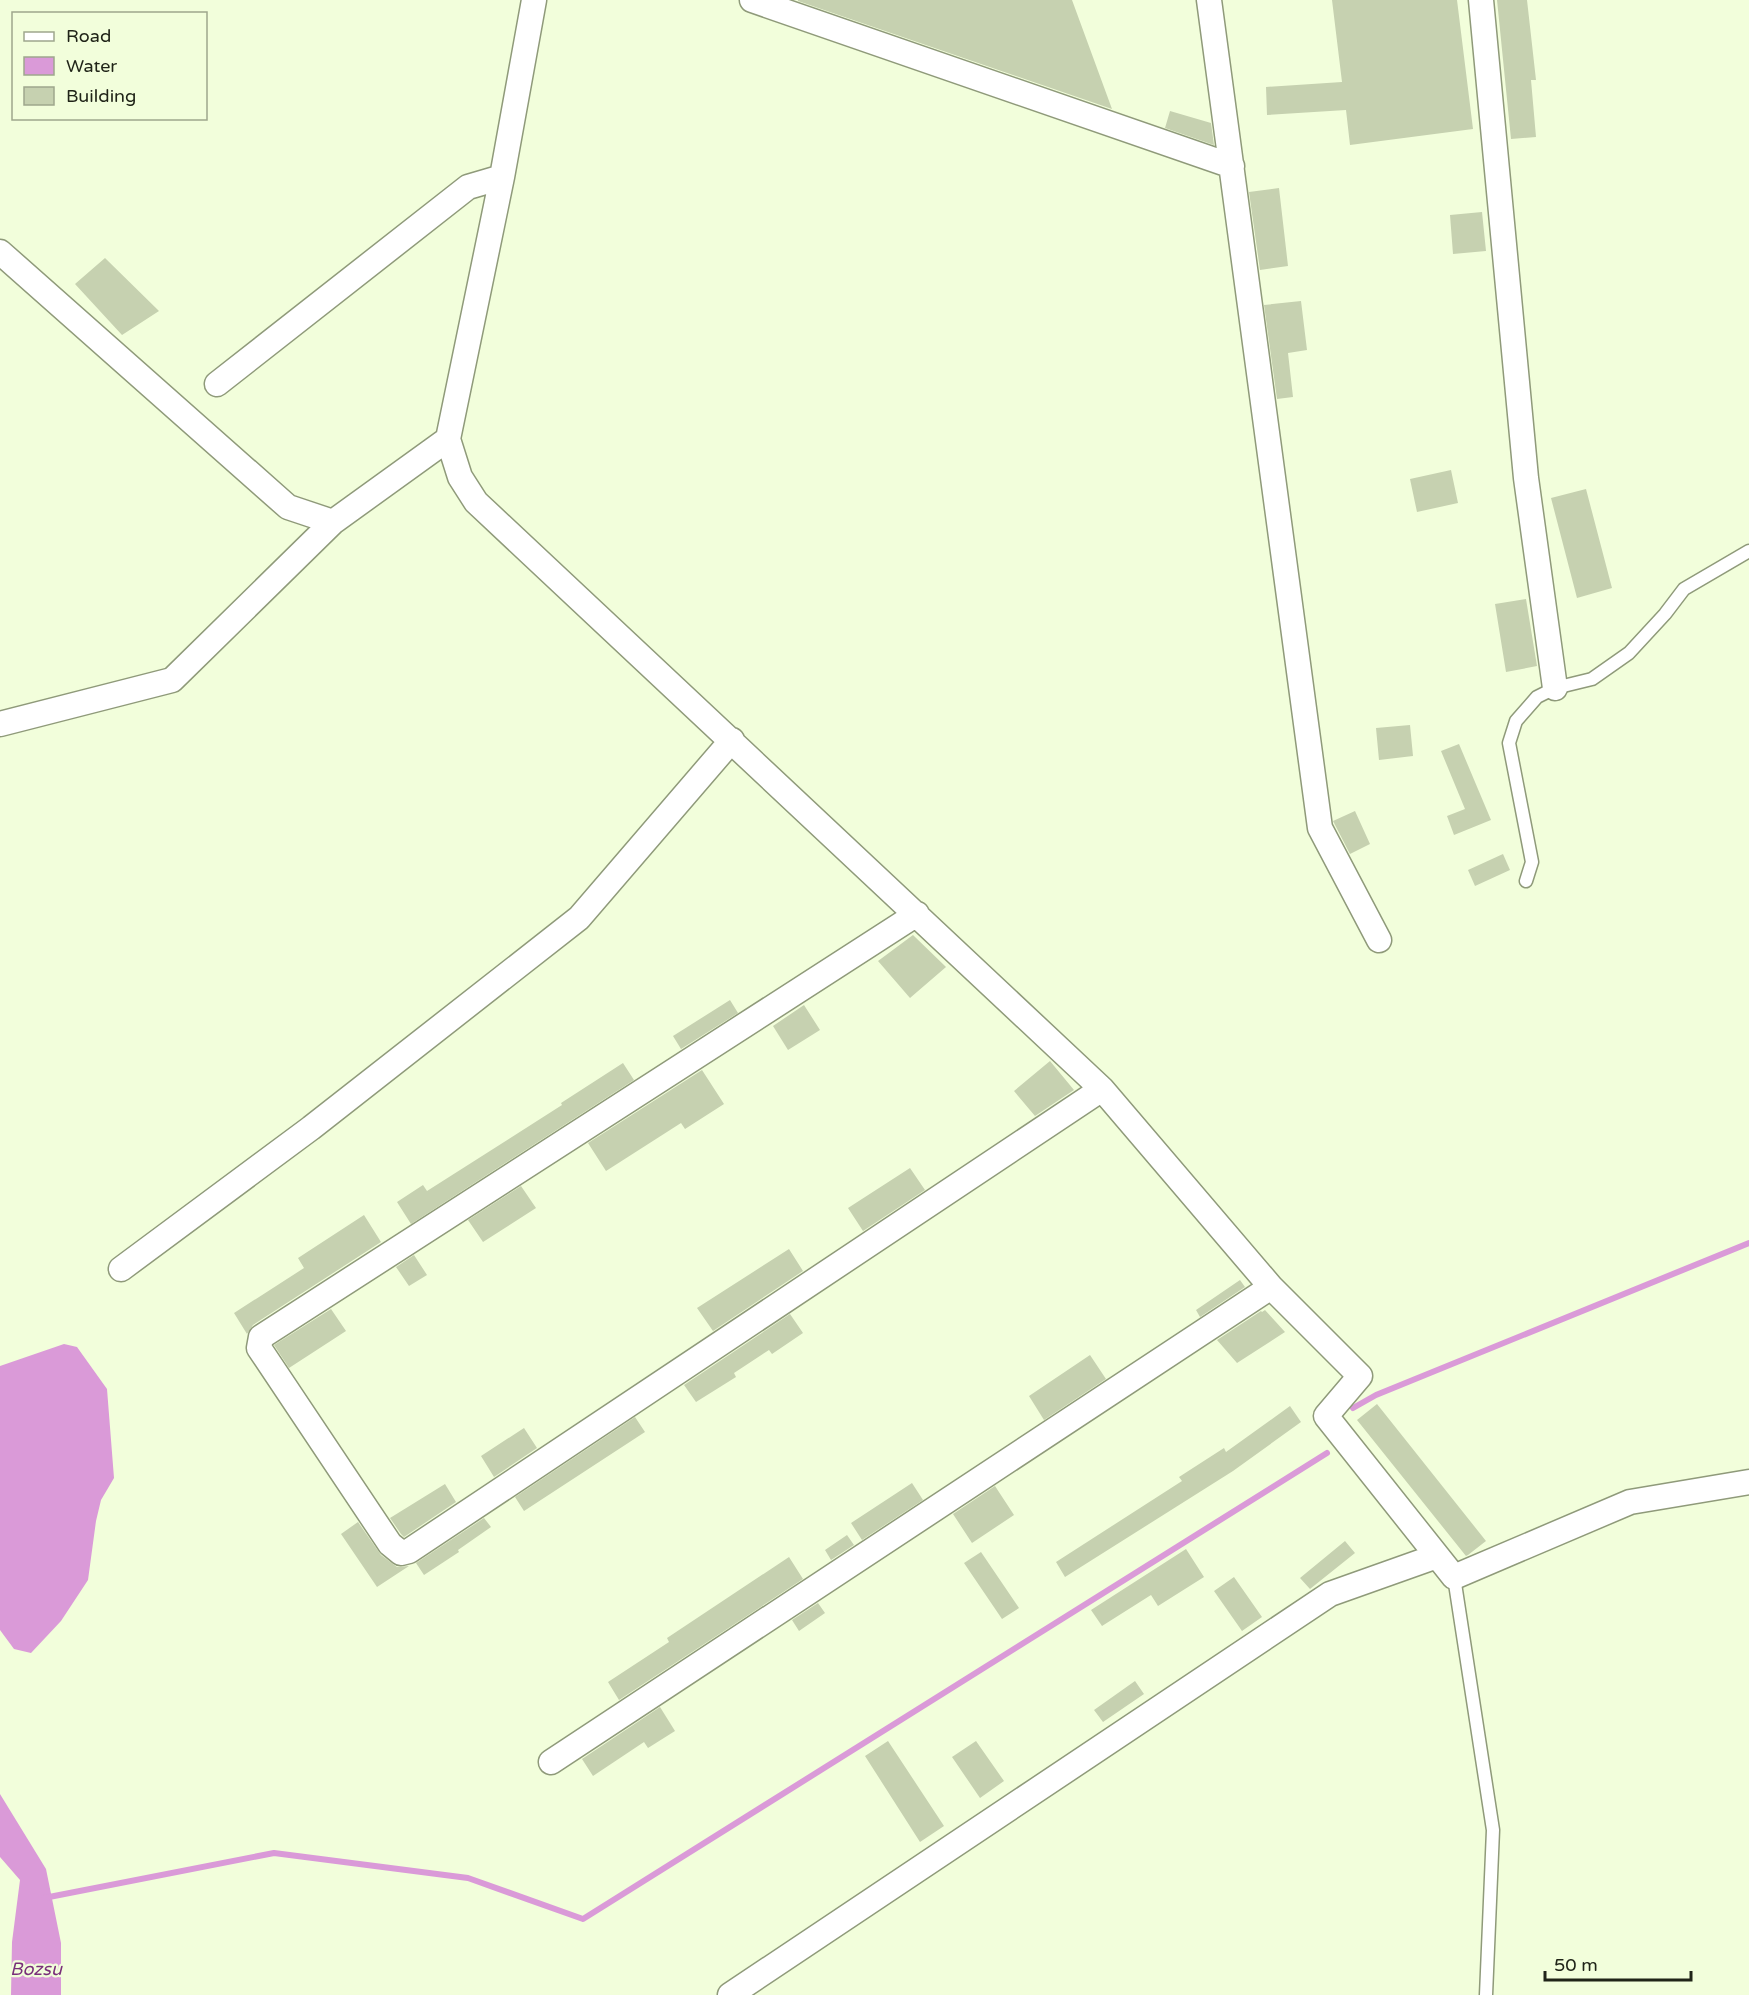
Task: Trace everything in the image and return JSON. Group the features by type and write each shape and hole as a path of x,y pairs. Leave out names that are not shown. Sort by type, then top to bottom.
{"street":[{"path":"534,0 502,177 448,439 460,477 476,502 1102,1089 1271,1287 1360,1376 1326,1416 1454,1577 1630,1502 1749,1482"},
{"path":"752,0 1232,166"},
{"path":"1209,0 1320,828 1379,940"},
{"path":"1481,0 1526,478 1555,688"},
{"path":"217,384 468,188 502,177"},
{"path":"0,252 288,507 333,522"},
{"path":"0,724 172,680 333,522 448,439"},
{"path":"121,1269 311,1128 579,918 732,740"},
{"path":"917,914 261,1337 259,1348 390,1544 401,1553 409,1551 1102,1089"},
{"path":"551,1762 1271,1287"},
{"path":"730,1995 1330,1594 1437,1556"}],"lane":[{"path":"1527,880 1532,862 1509,742 1516,721 1537,697 1555,688 1592,679 1629,653 1665,614 1684,589 1749,550"},
{"path":"1454,1577 1493,1830 1486,1995"}],"water":[{"path":"64,1344 77,1347 107,1389 114,1478 101,1500 88,1580 61,1621 31,1653 14,1649 0,1630 0,1366"},
{"name":"Bozsu","path":"0,1794 46,1869 61,1943 61,1995 11,1995 12,1942 20,1880 0,1857"}],"building":[{"path":"1072,0 1112,109 798,1"},
{"path":"1332,0 1457,0 1473,129 1350,145 1346,110 1267,115 1266,87 1342,82"},
{"path":"1497,0 1527,0 1536,80 1531,80 1536,137 1511,139"},
{"path":"1170,111 1211,123 1214,145 1165,128"},
{"path":"1279,188 1288,266 1260,270 1249,192"},
{"path":"1482,212 1486,251 1453,254 1450,215"},
{"path":"105,258 159,311 122,335 75,284"},
{"path":"1301,301 1307,350 1288,353 1293,397 1277,399 1264,305"},
{"path":"1451,470 1458,503 1417,512 1410,479"},
{"path":"1586,489 1612,588 1577,598 1551,498"},
{"path":"1526,599 1537,666 1506,672 1495,604"},
{"path":"1410,725 1413,756 1379,760 1376,728"},
{"path":"1459,744 1491,820 1454,835 1447,816 1465,809 1441,751"},
{"path":"1355,811 1370,844 1350,854 1333,821"},
{"path":"1503,854 1510,870 1475,886 1468,870"},
{"path":"913,935 946,967 910,998 878,961"},
{"path":"730,1000 738,1013 681,1049 673,1036"},
{"path":"804,1005 820,1030 788,1050 773,1026"},
{"path":"1050,1061 1074,1090 1035,1116 1014,1091"},
{"path":"623,1063 634,1080 411,1224 397,1202 423,1185 427,1191 562,1105 561,1103"},
{"path":"702,1070 724,1104 685,1129 681,1123 606,1171 588,1143"},
{"path":"910,1168 925,1190 863,1231 848,1208"},
{"path":"521,1186 536,1208 483,1242 468,1220"},
{"path":"364,1215 381,1242 253,1325 247,1334 234,1313 304,1268 298,1258"},
{"path":"789,1249 803,1271 713,1331 697,1308"},
{"path":"414,1255 427,1275 409,1286 396,1267"},
{"path":"1240,1280 1245,1287 1200,1317 1196,1310"},
{"path":"331,1309 346,1331 289,1368 274,1345"},
{"path":"1265,1310 1285,1332 1237,1363 1217,1340"},
{"path":"790,1314 803,1333 772,1354 769,1350 734,1373 736,1377 696,1402 684,1385"},
{"path":"1090,1355 1106,1379 1044,1420 1029,1396"},
{"path":"1377,1404 1486,1541 1468,1555 1466,1556 1357,1420"},
{"path":"1290,1406 1301,1422 1233,1471 1065,1577 1056,1562 1182,1481 1179,1477 1224,1448 1226,1452"},
{"path":"635,1417 645,1432 524,1511 515,1497"},
{"path":"524,1428 537,1448 494,1477 481,1456"},
{"path":"912,1483 923,1500 862,1540 851,1523"},
{"path":"445,1484 456,1502 404,1537 390,1518"},
{"path":"995,1486 1014,1515 972,1543 953,1514"},
{"path":"484,1518 491,1527 424,1575 416,1563"},
{"path":"358,1522 381,1555 397,1567 409,1566 377,1587 341,1534"},
{"path":"847,1535 854,1545 831,1560 825,1550"},
{"path":"1345,1541 1355,1553 1310,1589 1300,1578"},
{"path":"1186,1549 1204,1577 1158,1606 1151,1595 1102,1626 1091,1610"},
{"path":"981,1552 1019,1608 1002,1619 964,1563"},
{"path":"789,1557 803,1579 619,1700 608,1682 669,1642 667,1638"},
{"path":"1234,1577 1262,1617 1242,1631 1214,1591"},
{"path":"818,1603 825,1613 799,1631 792,1620"},
{"path":"1135,1681 1144,1694 1103,1722 1094,1710"},
{"path":"660,1707 675,1731 648,1748 644,1742 593,1776 582,1759"},
{"path":"888,1741 944,1826 920,1842 865,1756"},
{"path":"976,1741 1004,1781 980,1798 952,1757"}],"waterway":[{"path":"1353,1408 1376,1395 1749,1243"},
{"path":"44,1898 274,1853 468,1878 583,1919 1327,1453"}]}
